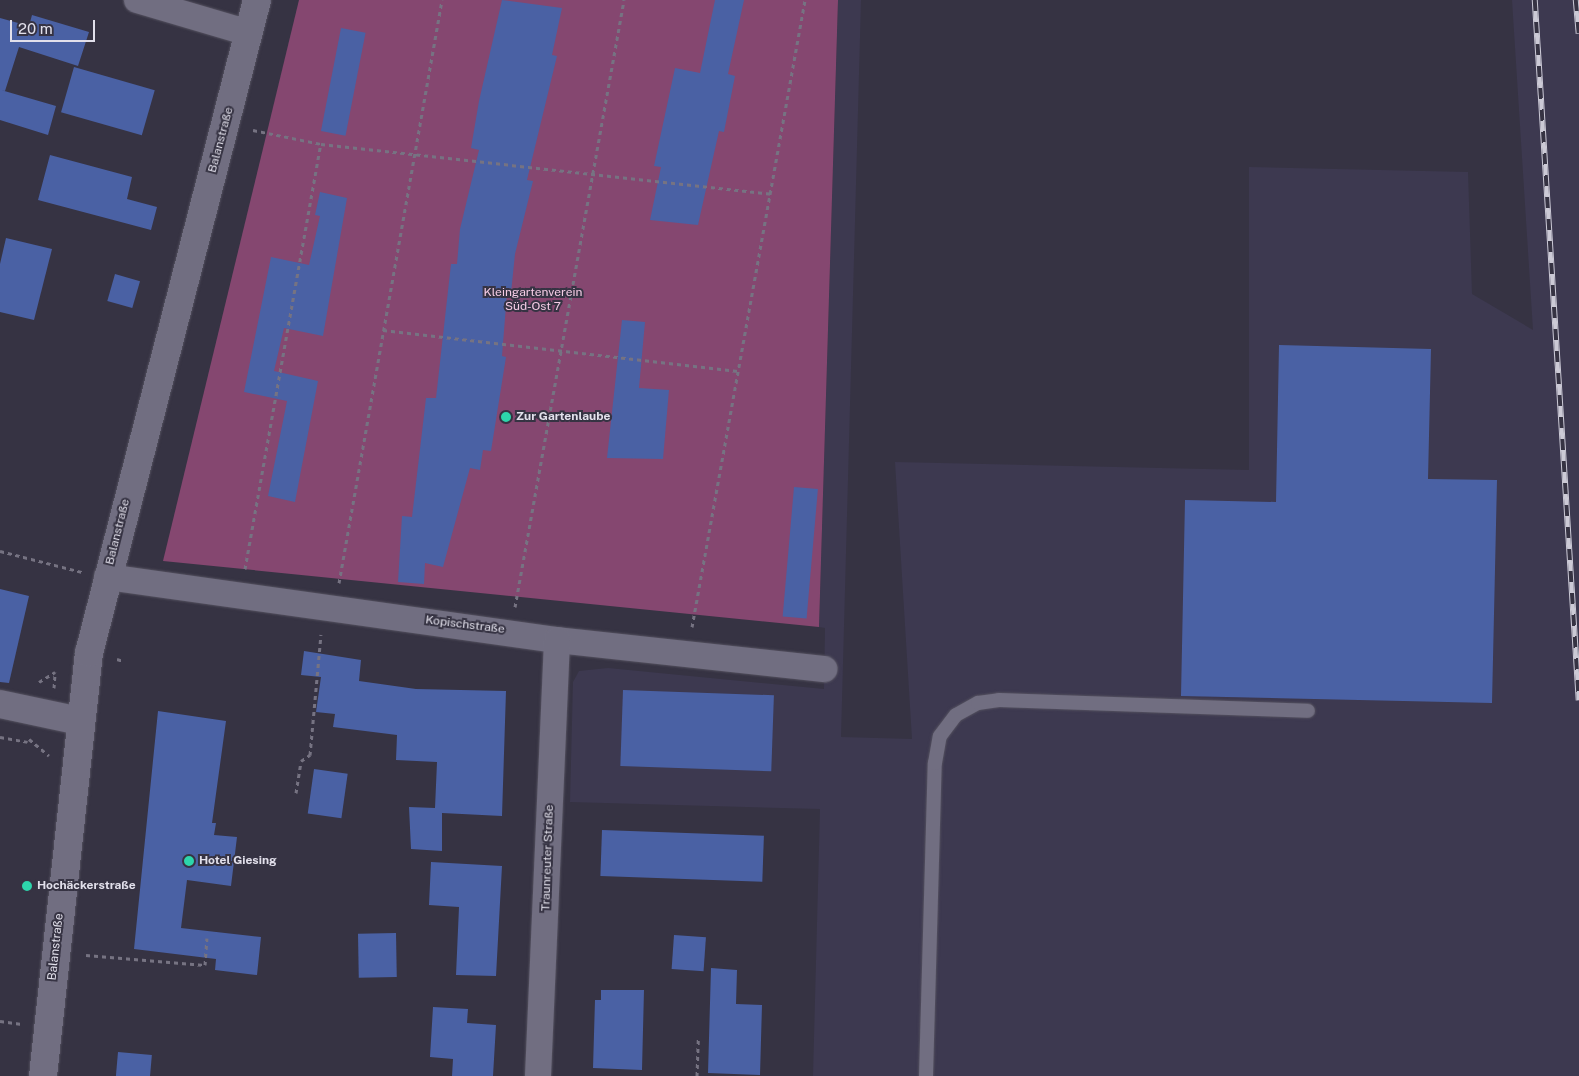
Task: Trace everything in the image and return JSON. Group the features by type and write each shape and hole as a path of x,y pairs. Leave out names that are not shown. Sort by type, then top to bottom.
{"street":[{"path":"137,0 249,32"},
{"name":"Balanstraße","path":"42,1076 80,721 107,576 257,0"},
{"name":"Kopischstraße","path":"107,576 557,640 824,670"},
{"name":"Traunreuter Straße","path":"538,1076 557,640"},
{"path":"0,704 80,721"}],"lane":[{"path":"926,1076 935,763 940,736 956,715 978,703 999,700 1308,712"}],"path":[{"path":"339,579 442,0"},
{"path":"516,597 590,174 624,0"},
{"path":"694,615 805,0"},
{"path":"225,124 321,144 771,194"},
{"path":"244,569 321,144"},
{"path":"383,330 738,371"},
{"path":"0,551 77,571"},
{"path":"296,793 301,761 310,755 324,607"},
{"path":"0,737 28,742"},
{"path":"86,955 205,965 207,938"},
{"path":"0,1021 19,1024"},
{"path":"697,1076 698,1039"}],"shaded area":[{"path":"838,0 861,0 841,737 912,739 895,462 1249,470 1249,167 1468,172 1472,294 1533,330 1512,0 1579,0 1579,1076 813,1076 820,809 570,802 573,682 579,671 608,668 824,689 825,628 819,627"}],"green space":[{"name":"Kleingartenverein Süd-Ost 7","path":"299,0 838,0 819,627 163,561"}],"building":[{"path":"502,0 562,8 552,55 557,56 527,180 533,181 515,254 511,293 507,293 502,356 506,357 491,451 483,450 480,470 470,468 443,567 425,563 424,584 398,582 402,516 412,517 426,398 436,398 451,264 457,264 460,229 479,150 471,148 479,101"},
{"path":"715,0 744,0 728,74 735,76 724,132 719,131 698,225 650,220 661,167 654,166 675,68 700,73"},
{"path":"32,15 89,32 78,66 19,47 5,91 1,90 56,106 48,135 0,120 0,18 29,26"},
{"path":"341,28 366,33 346,136 321,131"},
{"path":"74,67 155,90 142,135 61,112"},
{"path":"50,155 132,177 127,199 157,207 151,230 38,200"},
{"path":"320,192 347,198 323,336 284,328 274,371 318,381 295,502 268,496 287,401 244,392 271,257 309,265 320,216 315,215"},
{"path":"6,238 52,249 34,320 0,312 0,264"},
{"path":"115,274 140,281 132,308 107,301"},
{"path":"622,320 645,322 639,388 669,390 663,459 607,458"},
{"path":"1279,345 1431,349 1428,479 1497,480 1492,703 1181,696 1185,500 1276,502"},
{"path":"794,487 818,489 807,619 783,617"},
{"path":"0,589 29,596 9,683 0,682"},
{"path":"304,651 361,660 359,681 416,689 506,691 502,816 442,813 442,851 411,849 409,807 435,808 437,762 396,760 397,735 333,727 335,714 316,712 321,677 301,675"},
{"path":"623,690 774,695 771,771 620,766"},
{"path":"158,711 226,721 212,823 216,823 214,835 237,837 231,886 187,880 181,928 261,937 257,975 215,970 216,959 134,949"},
{"path":"314,769 348,774 341,818 308,814"},
{"path":"602,830 764,836 762,882 600,876"},
{"path":"431,862 502,866 496,976 456,975 459,907 429,905"},
{"path":"396,933 397,977 359,978 358,934"},
{"path":"674,935 706,937 704,971 672,969"},
{"path":"711,968 737,970 736,1004 762,1005 760,1075 708,1073"},
{"path":"601,990 644,990 642,1070 593,1068 595,1000 601,1000"},
{"path":"433,1007 468,1009 467,1023 496,1025 493,1076 452,1076 453,1059 430,1057"},
{"path":"118,1052 152,1055 150,1076 116,1076"}],"railway":[{"path":"1535,0 1579,701"},
{"path":"1576,0 1579,34"}],"place":[{"name":"Zur Gartenlaube","path":"506,417"},
{"name":"Hotel Giesing","path":"189,861"},
{"name":"Hochäckerstraße","path":"27,886"}]}
